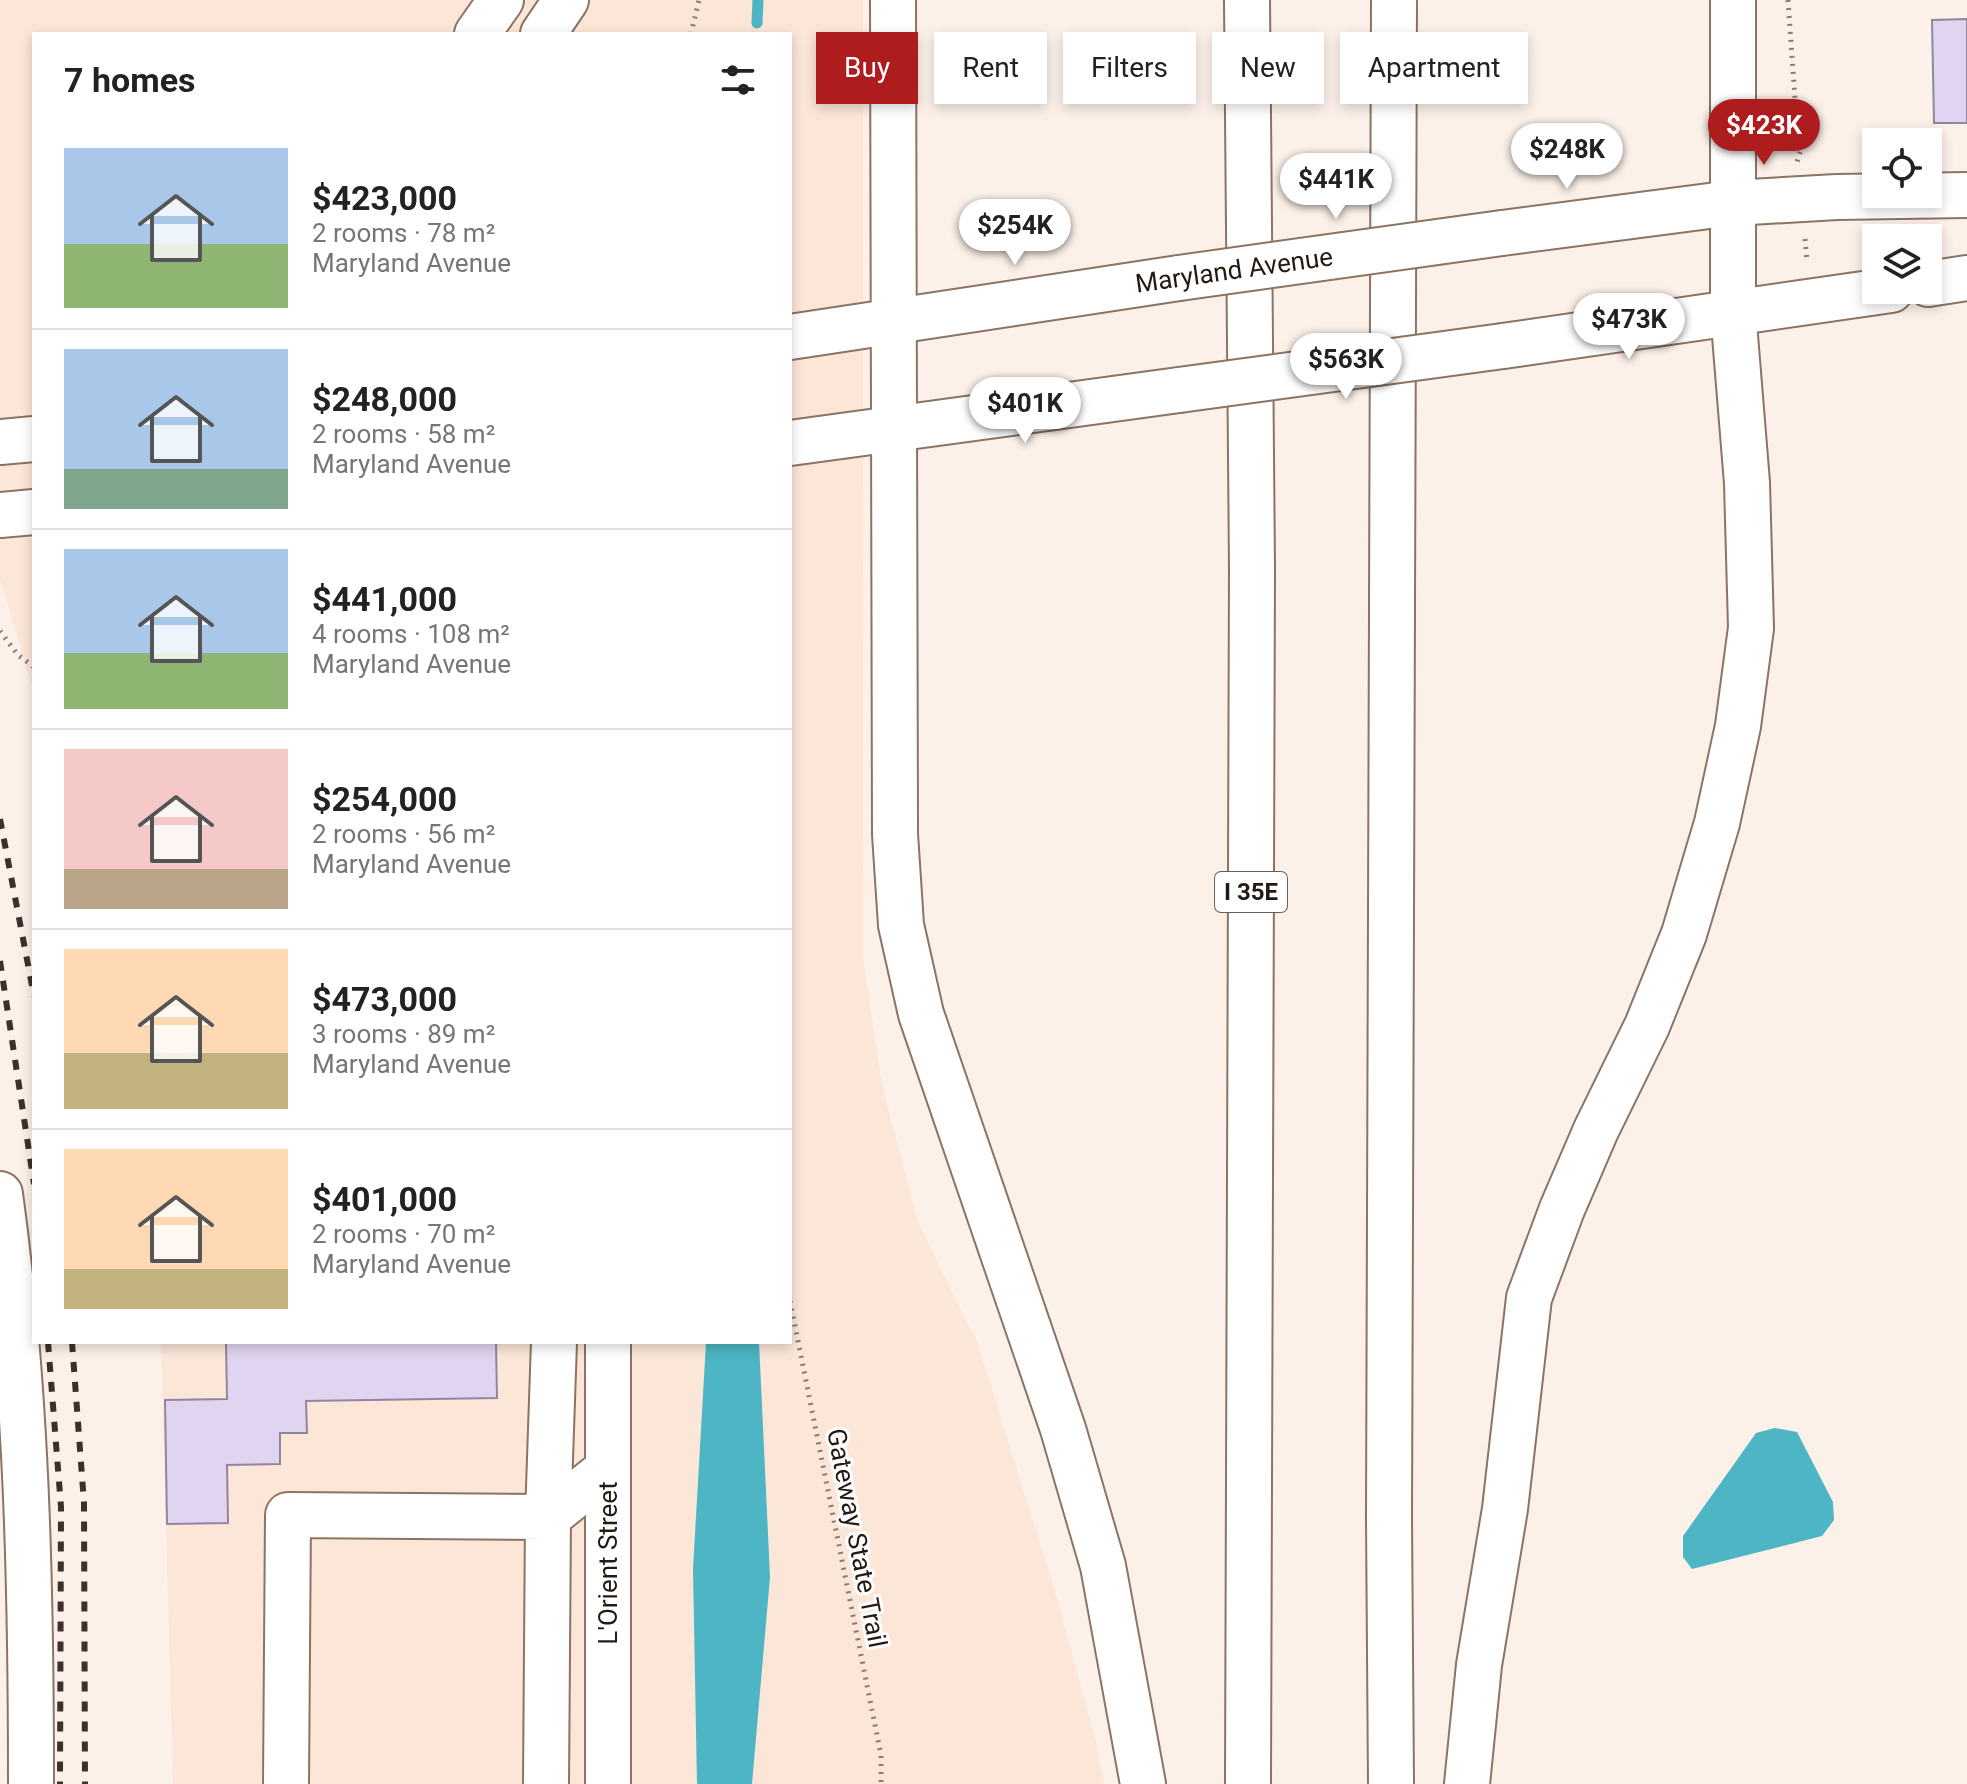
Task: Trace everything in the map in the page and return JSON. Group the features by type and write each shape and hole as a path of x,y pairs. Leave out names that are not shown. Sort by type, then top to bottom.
{"main road":[{"path":"478,32 501,0"},
{"path":"544,32 566,0"},
{"path":"893,0 895,834 901,925 921,1014 1063,1429 1103,1566 1143,1784"},
{"name":"I 35E","path":"1247,0 1252,569 1248,1784"},
{"path":"1391,1784 1389,1456 1394,0"},
{"path":"1467,1784 1479,1665 1505,1509 1529,1298 1562,1209 1596,1130 1647,1026 1684,934 1717,823 1738,726 1751,628 1747,483 1733,311 1733,0"},
{"name":"Maryland Avenue","path":"792,337 1145,282 1732,203 1837,197 1967,195"},
{"path":"1942,282 1967,278"},
{"path":"792,443 1862,294"},
{"path":"0,442 32,439"},
{"path":"0,515 32,512"},
{"path":"0,1194 27,1513 31,1784"},
{"path":"546,1784 548,1517 554,1344"},
{"name":"L'Orient Street","path":"608,1344 608,1784"},
{"path":"286,1784 288,1515 548,1517 608,1469"}],"path":[{"path":"691,32 699,0"},
{"path":"1788,0 1796,112 1811,135 1797,158"},
{"path":"0,631 18,655 32,666"},
{"name":"Gateway State Trail","path":"792,1311 881,1755 881,1784"}],"shaded area":[{"path":"0,0 863,0 863,32 816,32 816,104 863,104 863,957 882,1085 918,1222 978,1345 1055,1592 1096,1742 1104,1784 173,1784 161,1344 792,1344 792,32 32,32 32,686 0,579"}],"water":[{"path":"706,1344 759,1344 770,1577 752,1784 697,1784 693,1569"},
{"path":"1775,1428 1797,1432 1833,1502 1834,1520 1822,1536 1692,1569 1683,1557 1683,1536 1756,1433"}],"building":[{"path":"1967,19 1967,123 1934,123 1932,20"},
{"path":"226,1344 496,1344 497,1398 306,1401 307,1433 280,1433 280,1464 227,1465 228,1523 167,1524 165,1400 227,1399"}],"waterway":[{"path":"757,23 758,0"}],"railway":[{"path":"0,819 32,986"},
{"path":"0,961 32,1171"},
{"path":"48,1344 61,1507 60,1784"},
{"path":"72,1344 84,1503 85,1784"}]}
